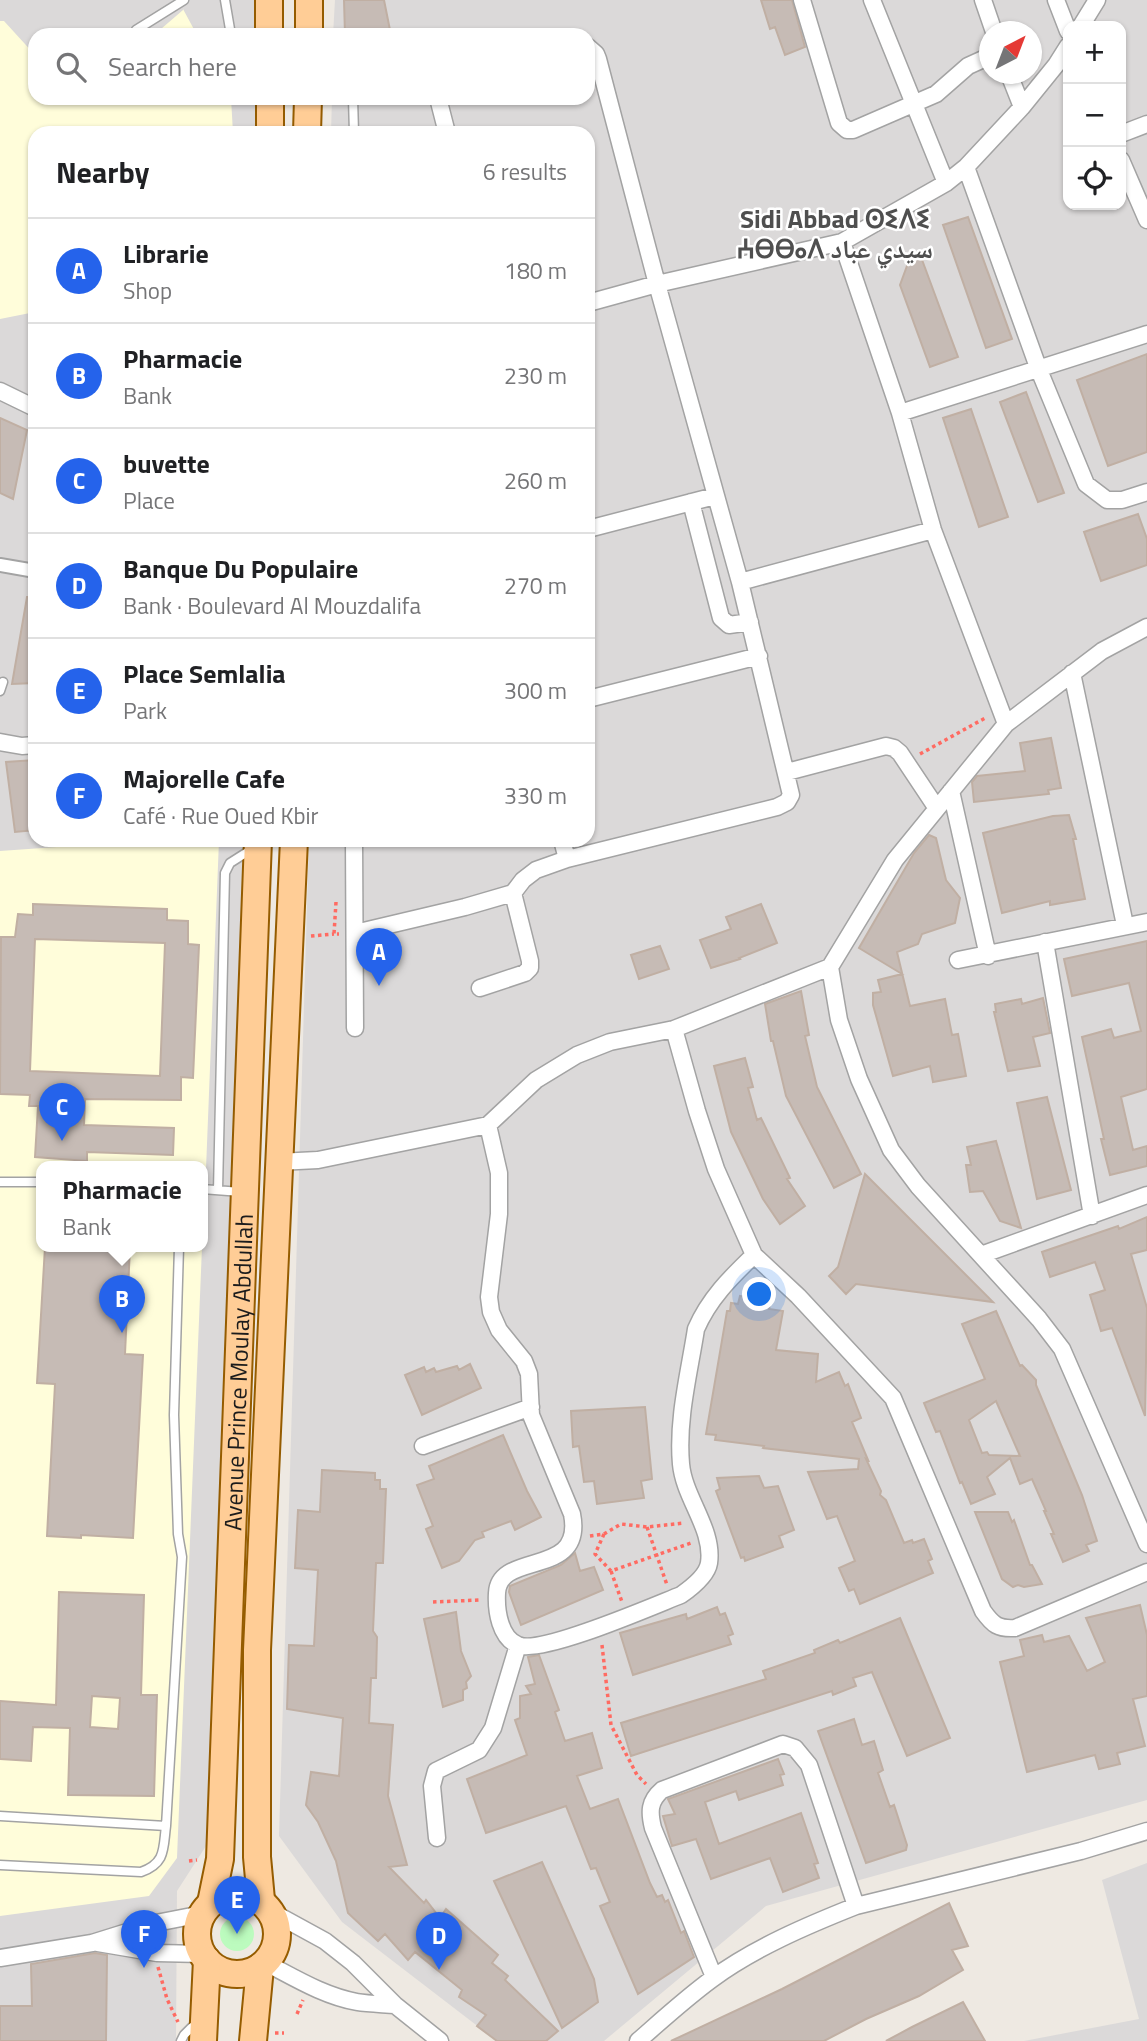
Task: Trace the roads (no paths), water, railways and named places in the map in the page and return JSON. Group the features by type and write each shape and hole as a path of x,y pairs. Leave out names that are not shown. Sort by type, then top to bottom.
{"main road":[{"path":"269,0 269,28"},
{"path":"309,0 309,28"},
{"path":"270,105 270,126"},
{"path":"307,126 308,105"},
{"name":"Avenue Prince Moulay Abdullah","path":"206,1908 220,1859 231,1191 258,847"},
{"name":"Avenue Prince Moulay Abdullah","path":"266,1906 257,1857 257,1650 294,847"},
{"path":"235,1893 249,1894 266,1906 277,1924 278,1938 274,1951 263,1965 250,1973 238,1974 215,1968 204,1957 196,1934 206,1908 222,1896 235,1893"},
{"path":"193,2036 204,1957"},
{"path":"253,2041 263,1965"}],"street":[{"path":"802,0 839,123 847,130 853,130 936,94 968,66 979,61"},
{"path":"872,0 916,103 946,183"},
{"path":"983,0 990,21"},
{"path":"1056,0 1064,21"},
{"path":"1084,21 1097,0"},
{"path":"355,933 513,893 523,880 536,870 567,859 778,807 787,802 791,794 740,582 595,53"},
{"path":"595,301 657,284 842,242 946,183 966,167 1021,107 1063,54"},
{"path":"1013,84 1021,107"},
{"path":"440,105 445,126"},
{"path":"1126,132 1147,124"},
{"path":"966,167 1039,370 1086,484 1107,500 1122,500 1147,492"},
{"path":"1126,172 1147,220"},
{"path":"842,242 900,413 933,530 1004,717"},
{"path":"900,413 1147,334"},
{"path":"0,391 28,405"},
{"path":"595,527 715,496"},
{"path":"691,502 720,618 729,625 750,622"},
{"path":"740,582 933,530"},
{"path":"0,565 28,570"},
{"path":"278,1162 318,1160 488,1125 536,1080 578,1055 610,1042 674,1029 830,967 895,860 951,791 1004,717 1102,651 1147,627"},
{"path":"595,697 759,656"},
{"path":"1072,673 1125,925"},
{"path":"0,742 28,746"},
{"path":"787,772 886,746 894,748 906,761 936,807"},
{"path":"951,791 988,956"},
{"path":"354,847 355,1028"},
{"path":"564,847 567,859"},
{"path":"480,988 525,973 530,968 513,893"},
{"path":"958,960 1147,922"},
{"path":"1045,942 1093,1216"},
{"path":"830,967 839,1020 859,1079 891,1150 918,1186 1039,1319 1062,1349 1143,1524 1147,1544"},
{"path":"674,1029 696,1111 716,1169 754,1255 798,1296 893,1398 983,1611 992,1624 1002,1628 1015,1628 1147,1572"},
{"path":"488,1125 499,1173 499,1200 489,1297 491,1312 499,1330 524,1361 529,1374 531,1415 572,1514 575,1528 573,1539 557,1556 508,1575 499,1583 498,1619 508,1637 518,1645 533,1647 562,1640 672,1599 692,1587 709,1565 703,1529 681,1465 681,1417 696,1329 722,1286 754,1255"},
{"path":"981,1255 1147,1195"},
{"path":"423,1446 531,1406"},
{"path":"437,1838 432,1786 436,1770 480,1750 493,1728 518,1645"},
{"path":"713,1978 653,1828 650,1814 656,1796 671,1786 783,1744 795,1748 809,1765 856,1906"},
{"path":"638,2041 713,1978 784,1937 856,1906 1081,1851 1147,1832"},
{"path":"266,1906 325,1941 395,2005 440,2041"},
{"path":"0,1958 92,1942 206,1908"},
{"path":"92,1942 157,1953 204,1957"},
{"path":"263,1965 334,1996 358,2002 395,2005"}],"lane":[{"path":"139,28 184,0"},
{"path":"225,0 230,28"},
{"path":"353,105 354,126"},
{"path":"0,1182 36,1182"},
{"path":"208,1189 231,1191"},
{"path":"0,1865 141,1872 160,1861 166,1826 182,1557 178,1534 174,1415 179,1252"},
{"path":"0,1816 166,1826"}],"place":[{"name":"Librarie","path":"379,986"},
{"name":"buvette","path":"62,1141"},
{"name":"Pharmacie","path":"122,1333"},
{"name":"Place Semlalia","path":"237,1934"},
{"name":"Majorelle Cafe","path":"144,1968"},
{"name":"Banque Du Populaire","path":"439,1970"}],"district":[{"name":"Sidi Abbad ⵙⵉⴷⵉ ⵄⴱⴱⴰⴷ سيدي عباد","path":"835,233"}]}
